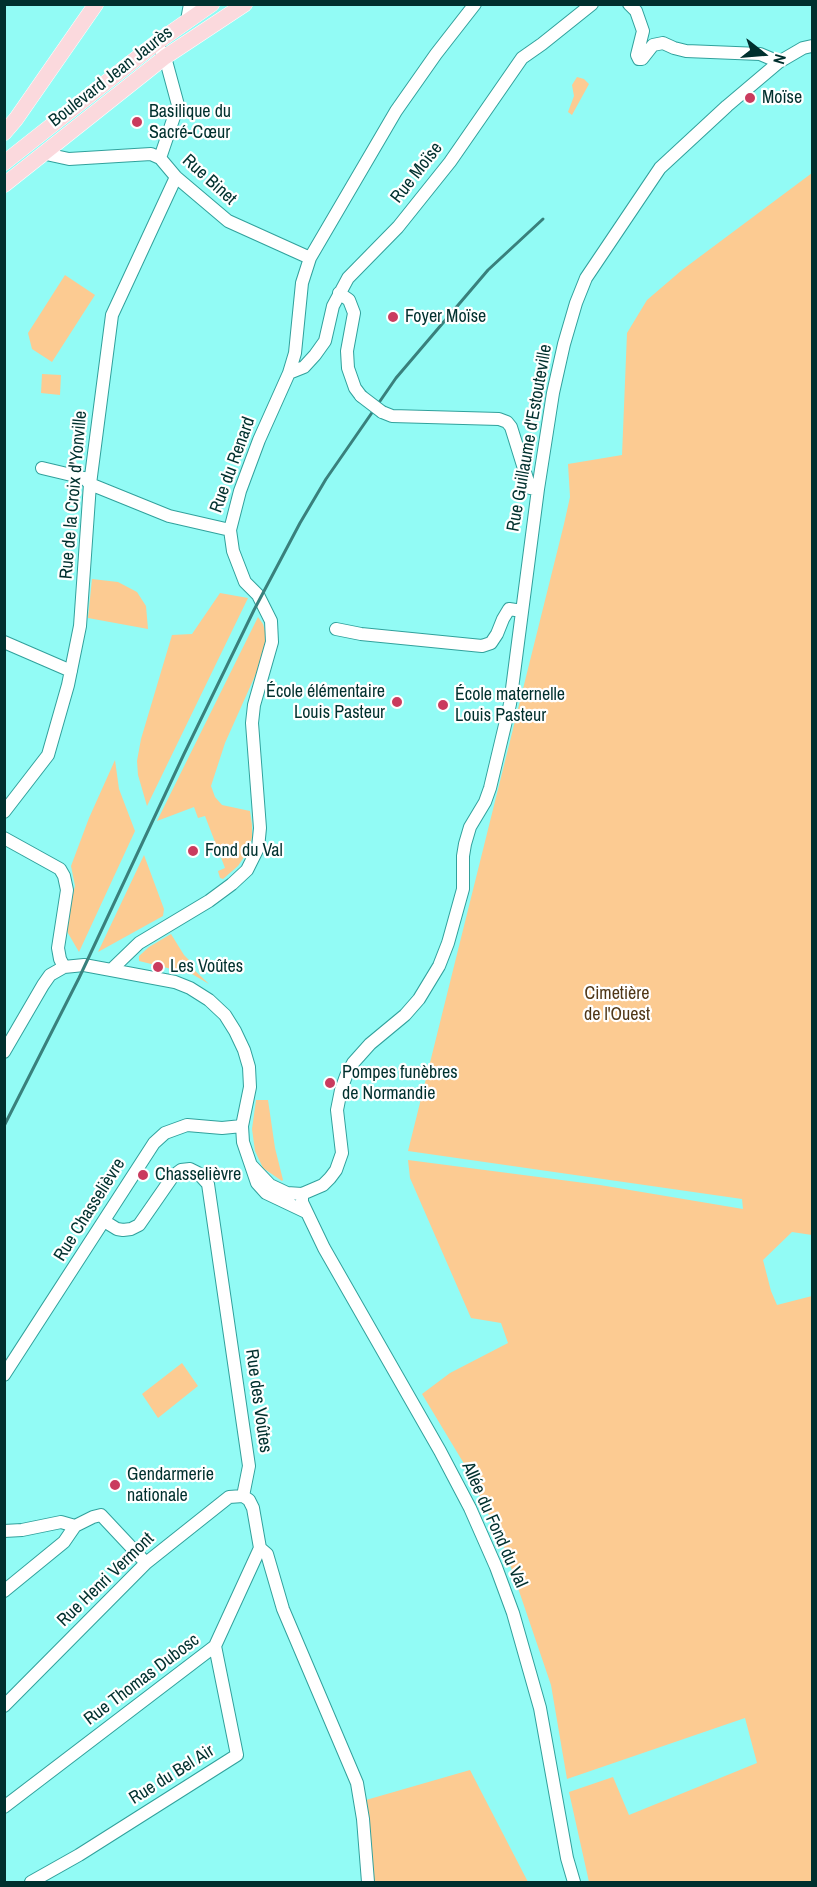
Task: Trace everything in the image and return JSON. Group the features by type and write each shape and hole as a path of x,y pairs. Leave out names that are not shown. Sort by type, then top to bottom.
{"main road":[{"path":"4,133 96,4"},
{"name":"Boulevard Jean Jaurès","path":"4,163 156,43 212,4"},
{"name":"Boulevard Jean Jaurès","path":"4,184 46,154 165,57 244,4"}],"street":[{"path":"187,20 190,4"},
{"name":"Rue du Renard","path":"111,970 146,938 209,901 232,884 247,870 258,848 260,828 252,723 254,705 272,642 271,621 258,594 245,582 233,551 230,530 240,491 259,440 290,373 295,353 302,283 310,258 396,111 435,54 475,4"},
{"name":"Rue Moïse","path":"290,373 304,367 325,341 333,306 348,278 398,226 450,162 522,58 592,4"},
{"path":"629,4 636,11 643,31 637,55 639,59 653,45 663,43 686,51 760,54 779,62"},
{"path":"156,43 165,57 178,105 160,158"},
{"name":"Rue Guillaume d'Estouteville","path":"302,1194 322,1185 340,1162 342,1153 337,1110 341,1090 353,1063 370,1044 405,1015 419,999 439,966 448,944 463,889 465,844 470,827 485,802 490,788 510,704 553,393 564,344 586,278 660,168 713,118 779,62 803,48 813,46"},
{"name":"Rue Binet","path":"46,154 69,159 151,154 160,158 176,177 228,221 310,258"},
{"name":"Rue de la Croix d'Yonville","path":"4,812 48,755 71,672 80,626 90,484 112,315 176,177"},
{"path":"339,293 349,300 354,313 347,351 348,368 355,388 361,396 382,412 392,416 499,419 507,422 511,427 530,488 538,489"},
{"path":"42,468 84,478 90,484 169,516 230,530"},
{"path":"336,629 361,634 482,646 491,643 509,609 522,611"},
{"path":"4,642 71,672"},
{"path":"4,838 60,869 64,876 67,890 58,948 64,967"},
{"path":"4,1052 50,975 64,967 84,965 175,982 190,988 208,1000 225,1016 236,1031 249,1067 250,1087 242,1126 245,1148 257,1183 266,1193 306,1212"},
{"name":"Rue Chasselièvre","path":"4,1375 154,1143 165,1133 187,1125 222,1128 242,1126"},
{"path":"250,1165 270,1185 287,1192 302,1194"},
{"name":"Rue des Voûtes","path":"104,1221 123,1230 139,1225 166,1185 181,1170 190,1169 198,1173 208,1184 249,1466 243,1496"},
{"name":"Allée du Fond du Val","path":"302,1194 306,1212 324,1248 440,1451 470,1508 496,1567 513,1612 540,1708 567,1858 574,1882"},
{"path":"243,1496 249,1500 253,1508 260,1548 267,1554 283,1609 357,1783 363,1819 368,1882"},
{"name":"Rue Henri Vermont","path":"4,1706 146,1563 229,1497 243,1496"},
{"path":"4,1591 64,1542 75,1526 101,1515 146,1563"},
{"path":"4,1531 22,1530 61,1522 75,1526"},
{"name":"Rue Thomas Dubosc","path":"4,1807 215,1646 260,1548"},
{"name":"Rue du Bel Air","path":"31,1882 79,1855 237,1755 215,1646"}],"green space":[{"path":"577,77 589,84 572,115 568,112 574,96 572,85"},
{"name":"Cimetière de l'Ouest","path":"812,173 812,1235 792,1232 763,1260 777,1305 812,1296 812,1882 589,1882 569,1792 613,1777 629,1815 757,1763 745,1718 567,1779 551,1685 503,1544 463,1462 422,1394 450,1373 508,1343 501,1323 471,1318 410,1178 408,1160 600,1185 743,1209 742,1199 408,1151 564,524 570,497 568,464 622,455 627,333 647,300 682,270"},
{"path":"65,275 95,295 52,362 32,349 28,333"},
{"path":"42,374 61,375 60,395 41,393"},
{"path":"92,579 118,582 137,592 146,606 148,629 88,618"},
{"path":"220,593 248,598 147,806 138,775 137,761 141,739 172,635 192,634"},
{"path":"258,617 263,624 267,638 267,649 225,743 211,786 215,797 222,805 250,811 252,825 250,848 238,866 223,879 220,878 218,871 225,868 205,816 198,818 194,807 157,821"},
{"path":"115,760 119,789 135,831 79,952 65,928 75,886 71,866"},
{"path":"144,855 164,909 163,916 98,952"},
{"path":"171,934 190,961 190,966 209,984 192,974 139,961 139,956 149,947"},
{"path":"256,1100 268,1100 282,1181 263,1168 255,1151 252,1129"},
{"path":"182,1363 198,1386 158,1418 142,1394"},
{"path":"470,1770 528,1882 373,1882 366,1800"}],"railway":[{"path":"4,1126 79,978 254,610 326,479 396,378 488,270 543,219"}],"place":[{"name":"Moïse","path":"750,98"},
{"name":"Basilique du Sacré-Cœur","path":"137,122"},
{"name":"Foyer Moïse","path":"393,317"},
{"name":"École élémentaire Louis Pasteur","path":"397,702"},
{"name":"École maternelle Louis Pasteur","path":"443,705"},
{"name":"Fond du Val","path":"193,851"},
{"name":"Les Voûtes","path":"158,967"},
{"name":"Pompes funèbres de Normandie","path":"330,1083"},
{"name":"Chasselièvre","path":"143,1175"},
{"name":"Gendarmerie nationale","path":"115,1485"}]}
